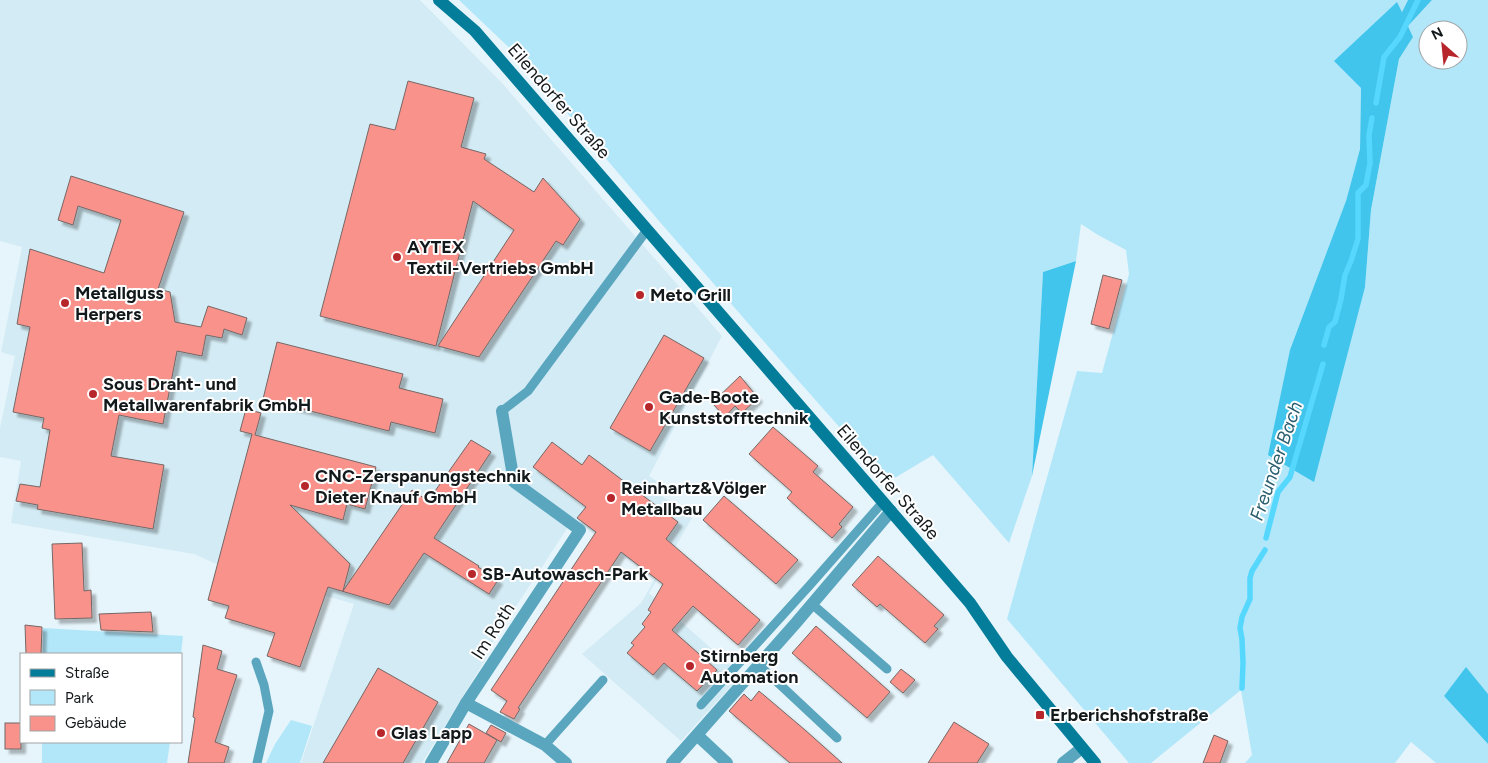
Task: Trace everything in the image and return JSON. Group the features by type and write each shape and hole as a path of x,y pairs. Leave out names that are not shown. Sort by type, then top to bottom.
{"street":[{"name":"Eilendorfer Straße","path":"439,0 474,31 887,506 970,603 1007,657 1095,763"},
{"name":"Im Roth","path":"431,763 466,703 580,530 514,482 502,411"},
{"path":"672,763 812,604 887,506"},
{"path":"466,703 545,745 566,763"},
{"path":"697,735 727,763"},
{"path":"1063,763 1082,748"}],"lane":[{"path":"502,411 528,391 647,230"},
{"path":"701,704 810,585 887,506"},
{"path":"812,604 887,669"},
{"path":"256,662 264,685 269,711 257,763"},
{"path":"759,665 837,738"},
{"path":"545,745 603,680"}],"shaded area":[{"path":"0,0 420,0 502,83 722,336 649,476 659,483 655,491 692,518 649,593 741,675 681,741 582,654 641,603 655,579 574,518 484,655 487,657 422,763 301,763 354,604 214,563 194,554 11,523 21,461 0,457 0,428 15,356 1,352 22,247 0,241"},
{"path":"1408,0 1432,0 1408,26 1413,37 1399,59 1371,210 1365,287 1314,482 1268,455 1290,350 1346,201 1360,149 1361,88 1334,61 1397,2 1402,12"},
{"path":"1076,261 1032,476 1043,272"},
{"path":"1466,667 1488,694 1488,744 1444,696"}],"green space":[{"path":"459,0 1408,0 1402,12 1397,3 1361,88 1360,149 1346,201 1365,287 1371,210 1399,59 1413,37 1408,26 1432,0 1488,0 1488,694 1466,668 1444,696 1488,744 1488,763 1436,763 1411,742 1395,763 1245,763 1252,755 1241,690 1151,763 1129,763 1007,619 1077,371 1102,373 1129,274 1126,250 1081,224 1076,261 1043,272 1032,476 1009,543 933,455 888,482 659,221 523,61"},
{"path":"43,628 183,636 181,653 43,653"},
{"path":"291,720 312,726 300,763 266,763 275,744"},
{"path":"42,743 170,743 167,763 42,763"}],"building":[{"name":"AYTEX Textil-Vertriebs GmbH","path":"408,81 474,98 461,147 486,154 484,159 534,192 543,178 580,219 563,245 556,241 479,357 438,346 514,230 473,201 436,346 320,316 370,124 395,130"},
{"path":"71,176 184,212 158,289 170,292 175,322 201,327 208,306 247,318 242,335 224,329 222,338 206,335 202,356 177,351 163,424 119,415 111,456 164,465 153,529 37,509 38,505 16,501 20,484 40,487 50,430 42,428 44,418 13,412 30,327 17,324 30,249 104,273 121,220 78,206 73,225 58,220"},
{"path":"1103,275 1122,280 1109,329 1091,324"},
{"name":"Gade-Boote Kunststofftechnik","path":"664,335 704,358 650,451 610,428"},
{"path":"277,342 403,374 399,388 443,399 435,433 391,422 389,431 263,399"},
{"path":"740,376 758,398 742,413 735,406 725,417 712,403"},
{"path":"246,409 261,413 255,435 376,467 365,509 347,504 343,520 290,505 350,564 343,591 412,490 428,501 471,440 491,452 434,538 498,580 489,594 424,553 389,605 328,587 300,667 267,656 275,633 225,618 229,606 208,600 252,434 240,431"},
{"path":"773,427 818,466 813,472 853,507 839,524 842,527 832,538 787,498 792,492 749,454"},
{"path":"552,442 582,465 589,455 678,522 666,539 760,620 738,645 693,606 672,630 717,670 697,691 664,663 653,675 627,653 634,645 631,643 645,627 642,624 651,612 648,610 663,584 621,552 518,708 520,709 514,719 500,712 507,701 491,690 596,532 577,518 586,507 533,467"},
{"path":"724,496 798,560 776,584 703,520"},
{"path":"82,543 84,591 91,590 92,618 55,619 52,544"},
{"path":"878,556 944,615 934,626 938,629 925,643 880,604 877,607 852,585"},
{"path":"151,612 153,632 101,630 99,614"},
{"path":"25,625 42,627 41,653 26,653"},
{"path":"816,626 890,692 867,718 792,653"},
{"path":"203,645 222,651 217,669 237,675 215,742 229,747 224,763 188,763"},
{"name":"Glas Lapp","path":"378,668 438,702 403,763 323,763"},
{"path":"901,669 915,680 903,693 890,682"},
{"path":"759,691 842,763 790,763 729,711 744,694 751,701"},
{"path":"954,722 989,744 977,763 928,763"},
{"path":"5,723 20,723 21,749 5,749"},
{"path":"469,724 497,740 484,763 447,763"},
{"path":"491,725 506,733 501,742 486,733"},
{"path":"1214,735 1228,741 1220,763 1203,763"}],"waterway":[{"name":"Freunder Bach","path":"1376,103 1384,57 1400,37 1418,0"},
{"name":"Freunder Bach","path":"1324,345 1329,327 1335,322 1345,275 1358,239 1358,193 1366,185 1370,163 1369,135 1372,118"},
{"name":"Freunder Bach","path":"1266,538 1278,492 1290,477 1323,364"},
{"name":"Freunder Bach","path":"1242,688 1243,663 1240,628 1242,617 1250,599 1252,571 1265,550"}],"place":[{"name":"AYTEX Textil-Vertriebs GmbH","path":"397,257"},
{"name":"Meto Grill","path":"640,295"},
{"name":"Metallguss Herpers","path":"65,303"},
{"name":"Sous Draht- und Metallwarenfabrik GmbH","path":"93,394"},
{"name":"Gade-Boote Kunststofftechnik","path":"649,407"},
{"name":"CNC-Zerspanungstechnik Dieter Knauf GmbH","path":"305,486"},
{"name":"Reinhartz&Völger Metallbau","path":"611,498"},
{"name":"SB-Autowasch-Park","path":"472,574"},
{"name":"Stirnberg Automation","path":"690,666"},
{"name":"Erberichshofstraße","path":"1040,715"},
{"name":"Glas Lapp","path":"381,733"}]}
